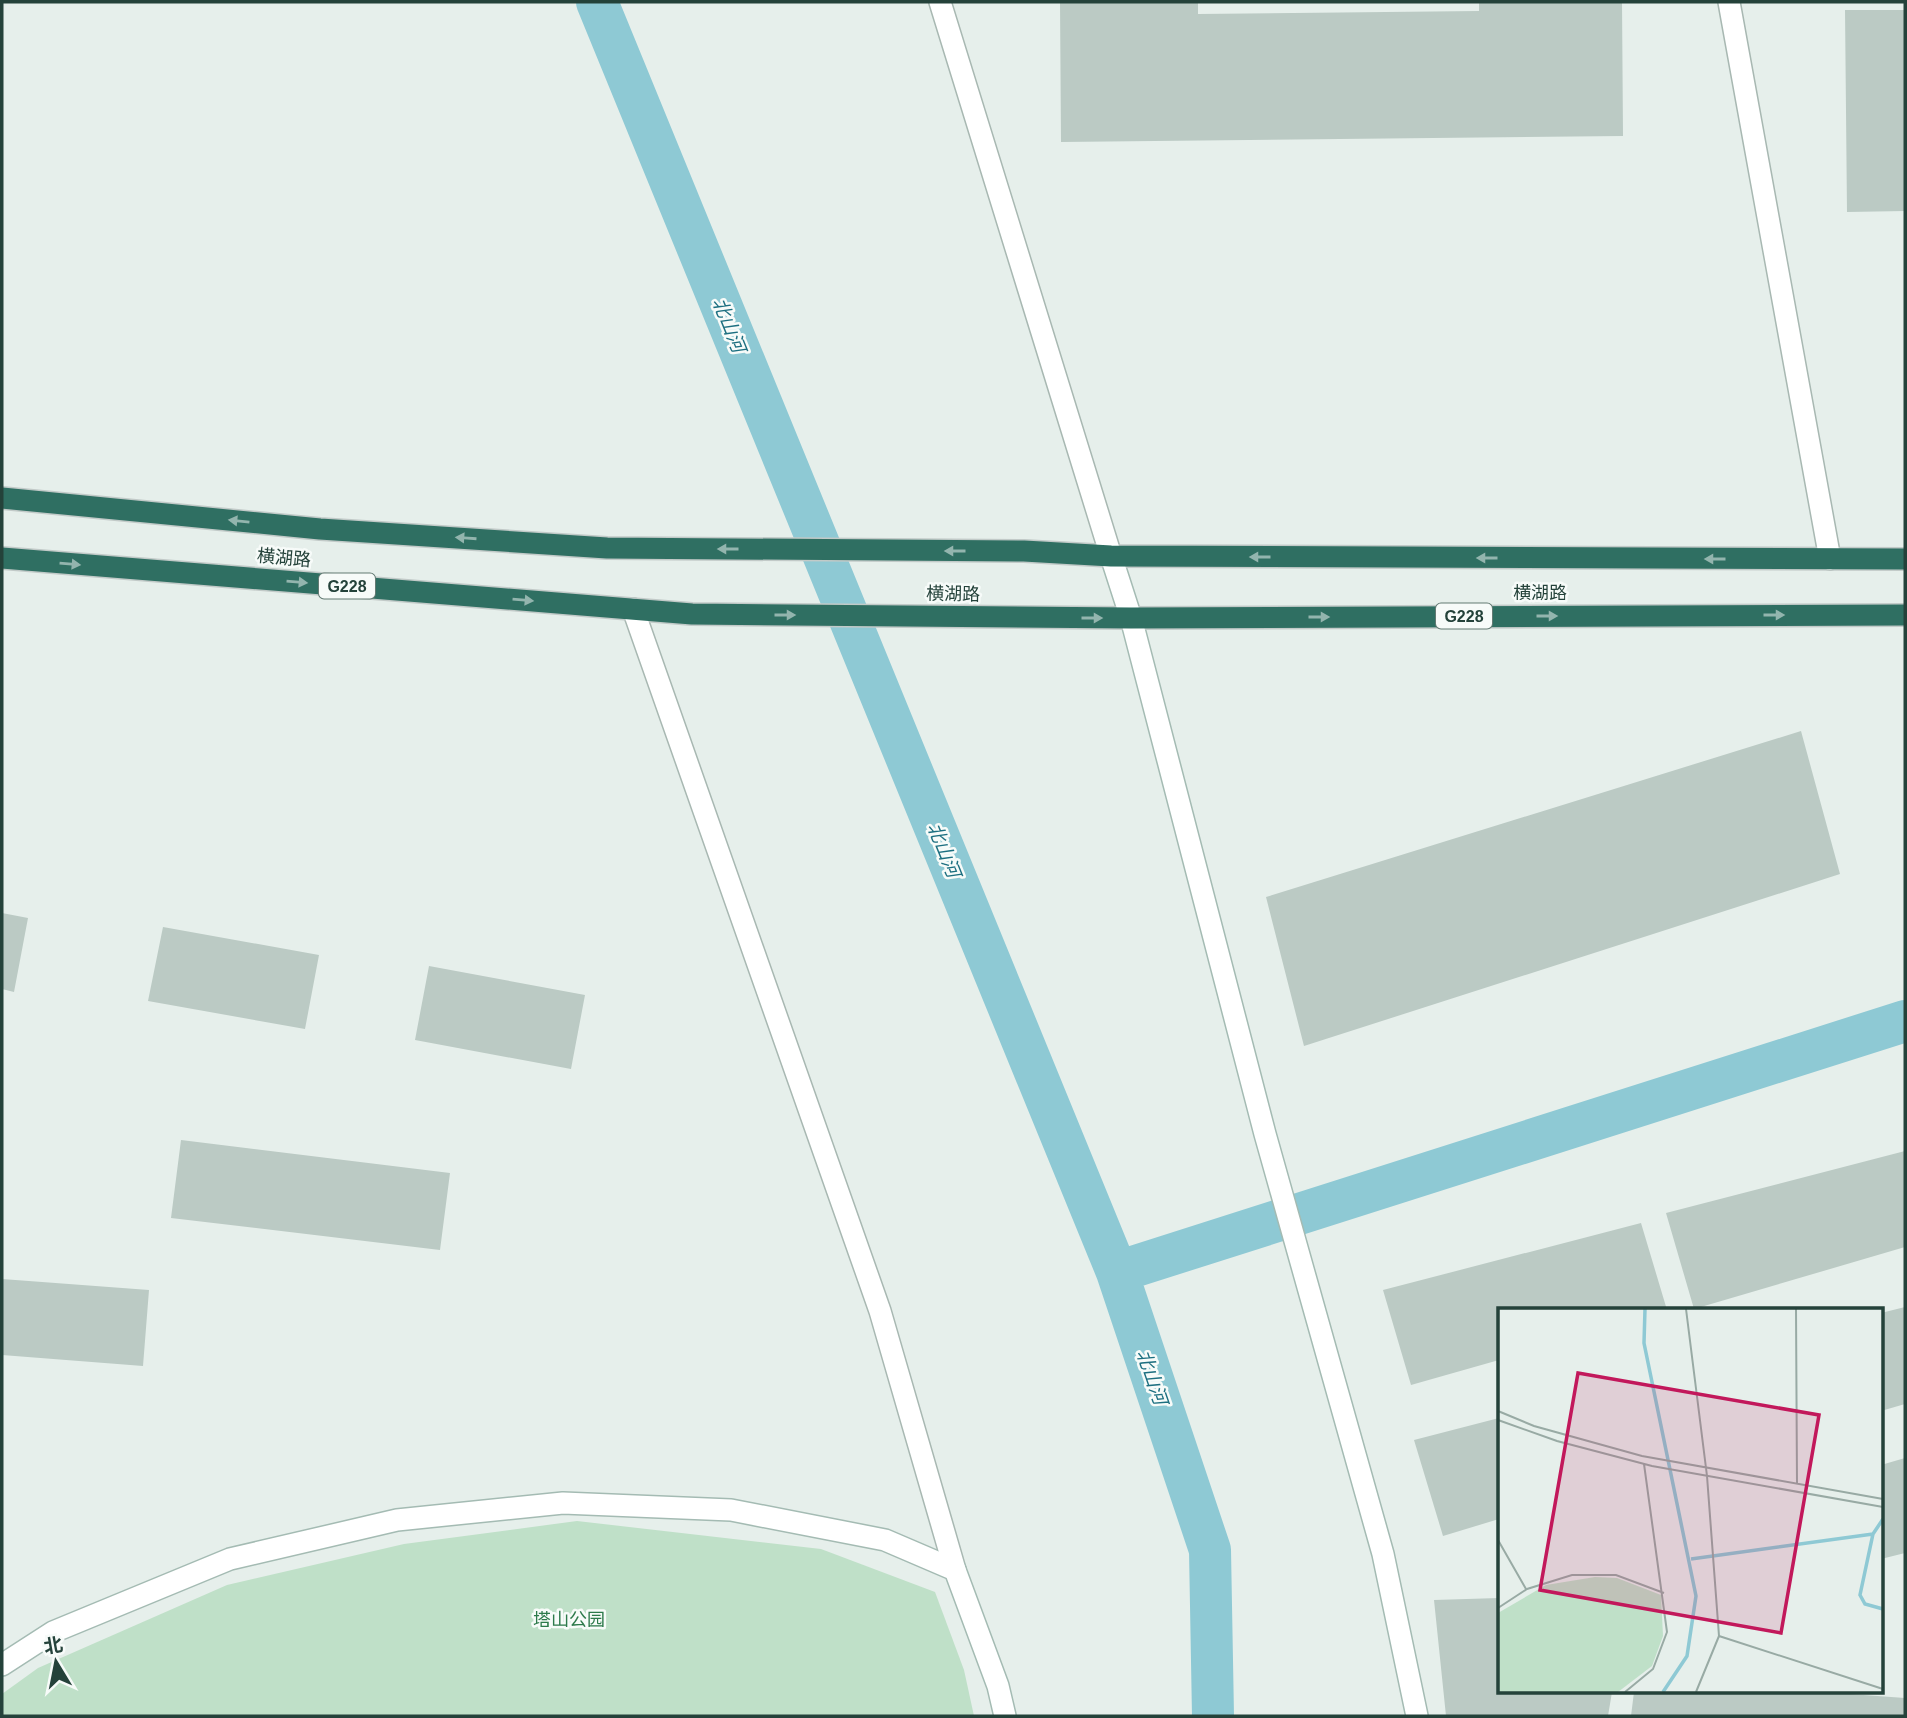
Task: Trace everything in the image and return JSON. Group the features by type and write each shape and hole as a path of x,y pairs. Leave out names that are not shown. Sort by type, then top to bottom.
{"highway":[{"name":"横湖路","path":"2,498 320,529 607,548 1024,551 1111,556 1905,559"},
{"name":"横湖路","path":"2,558 692,614 1131,618 1905,615"}],"street":[{"path":"940,2 1131,618 1265,1134 1383,1555 1417,1716"},
{"path":"1730,2 1830,559"},
{"path":"633,609 880,1311 955,1570 998,1686 1005,1716"},
{"path":"2,1665 53,1632 230,1559 397,1520 563,1503 731,1510 885,1540 955,1570"}],"green space":[{"name":"塔山公园","path":"577,1521 821,1549 935,1592 964,1670 974,1716 2,1716 2,1694 38,1668 227,1585 404,1544"}],"building":[{"path":"1060,2 1198,2 1198,14 1479,11 1479,2 1622,2 1623,136 1061,142"},
{"path":"1845,10 1905,10 1905,211 1847,212"},
{"path":"1801,731 1840,874 1304,1046 1266,897"},
{"path":"2,913 28,918 14,992 2,989"},
{"path":"163,927 319,955 305,1029 148,1001"},
{"path":"429,966 585,995 571,1069 415,1040"},
{"path":"181,1140 450,1173 440,1250 171,1218"},
{"path":"1905,1151 1905,1247 1697,1308 1694,1308 1666,1213"},
{"path":"1641,1223 1666,1308 1498,1308 1498,1360 1411,1385 1383,1290"},
{"path":"2,1279 149,1290 143,1366 2,1355"},
{"path":"1905,1307 1905,1404 1882,1411 1882,1313"},
{"path":"1498,1418 1498,1519 1443,1536 1414,1440"},
{"path":"1905,1458 1905,1553 1882,1559 1882,1465"},
{"path":"1498,1598 1498,1694 1612,1694 1608,1716 1446,1716 1434,1600"},
{"path":"1634,1694 1850,1694 1905,1698 1905,1716 1631,1716"}],"waterway":[{"name":"北山河","path":"597,2 1117,1272 1210,1550 1213,1716"},
{"path":"1117,1272 1905,1021"}]}
